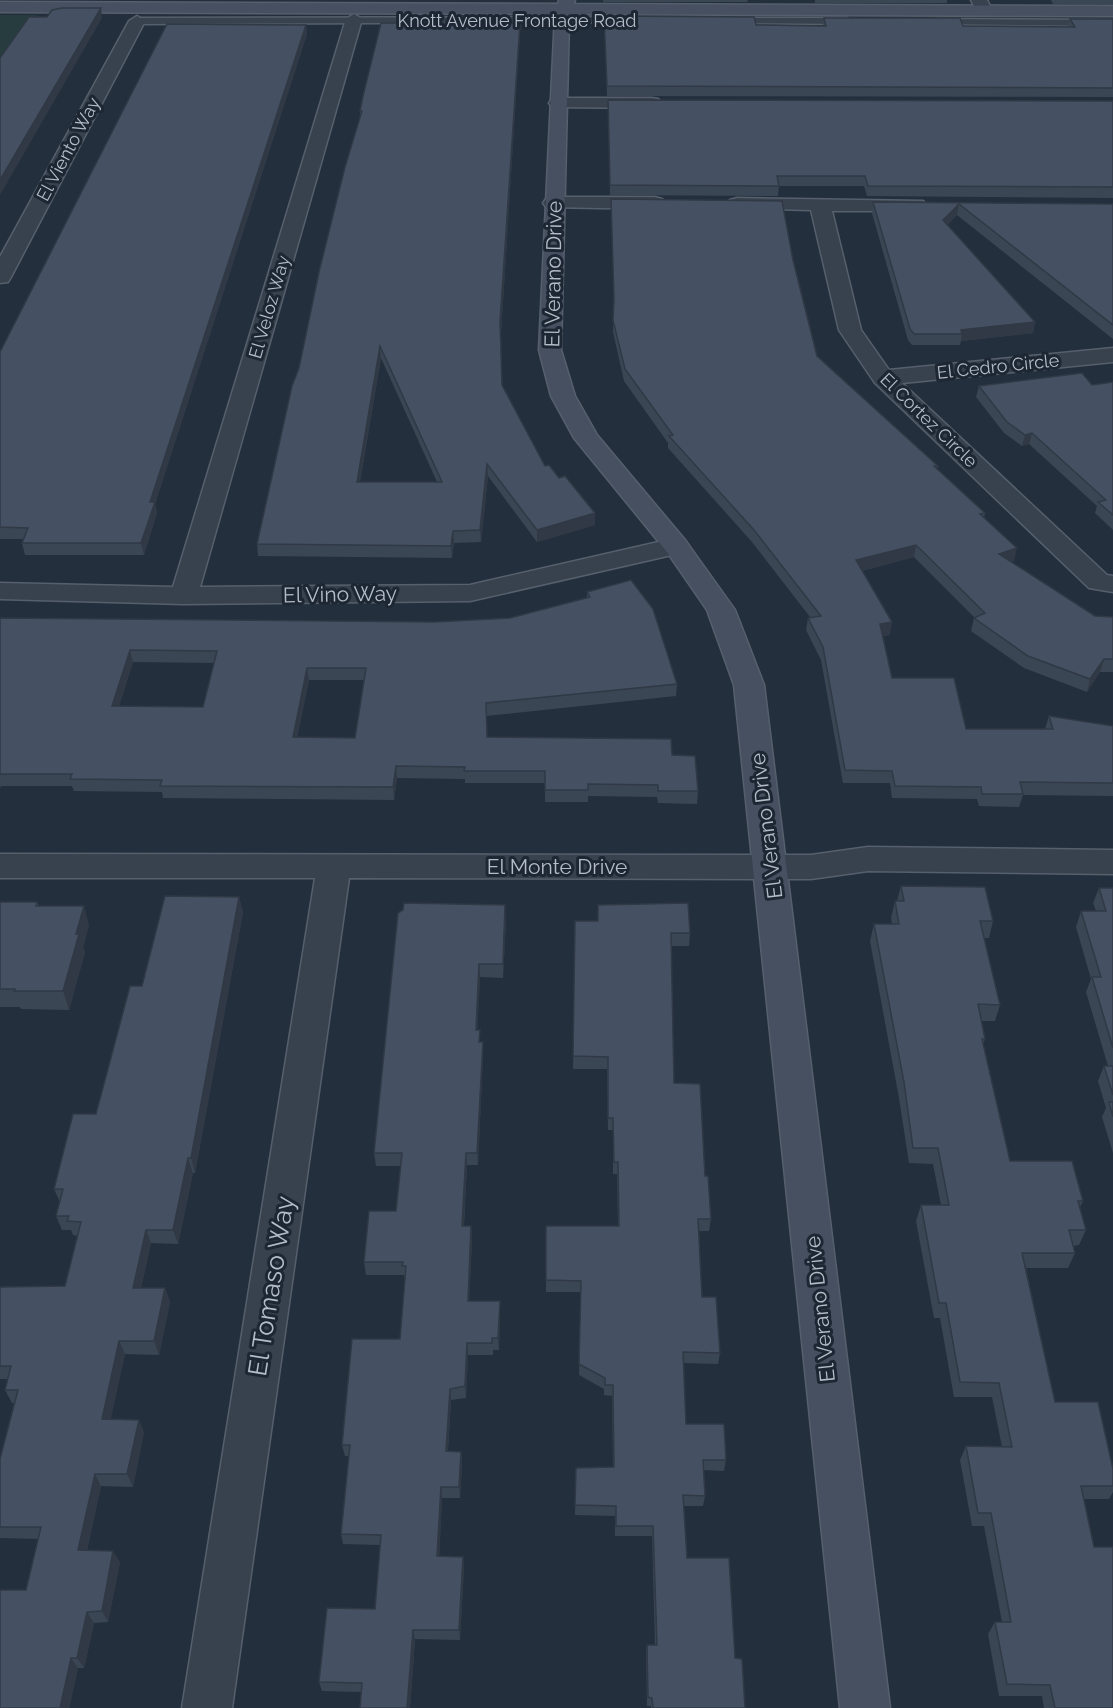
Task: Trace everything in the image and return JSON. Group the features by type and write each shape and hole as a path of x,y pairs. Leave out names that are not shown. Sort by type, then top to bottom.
{"street":[{"path":"0,7 79,3 428,4 564,9 789,5 982,5 1113,11"},
{"name":"El Verano Drive","path":"564,9 553,203 550,350 563,396 586,438 676,546 721,610 749,685 865,1708"},
{"name":"El Veloz Way","path":"184,596 354,19"},
{"name":"El Viento Way","path":"0,277 137,21"},
{"path":"558,103 664,103"},
{"path":"553,203 669,204"},
{"path":"716,204 938,205"},
{"name":"El Cortez Circle","path":"820,204 850,330 882,378 1099,582 1113,584"},
{"name":"El Cedro Circle","path":"882,378 1113,355"},
{"name":"El Vino Way","path":"0,591 184,596 470,592 676,546"},
{"name":"El Monte Drive","path":"0,866 811,867 868,859 1113,862"},
{"name":"El Tomaso Way","path":"207,1708 334,865"}],"lane":[{"name":"Knott Avenue Frontage Road","path":"137,21 354,19 564,9 643,20"},
{"path":"725,21 855,21"},
{"path":"925,22 1113,23"}],"green space":[{"path":"0,15 36,15 0,68"}],"building":[{"path":"101,8 0,180 0,58 29,17 47,17 52,10"},
{"path":"604,16 754,17 756,25 826,26 824,18 960,18 963,26 1075,27 1070,19 1113,19 1113,88 607,86"},
{"path":"381,23 421,23 421,25 520,23 500,322 502,385 545,466 549,465 559,478 565,476 595,513 537,530 487,464 480,530 453,531 451,546 257,544 292,386 299,368 319,272 345,167 362,111 360,111","holes":["380,346 442,482 357,482"]},
{"path":"167,24 306,25 150,502 155,502 141,543 22,543 28,528 0,527 0,352"},
{"path":"608,100 1113,101 1113,187 868,186 865,176 777,176 779,186 610,185"},
{"path":"611,199 782,201 793,260 817,356 938,466 934,466 985,513 980,514 1017,548 999,554 1095,616 1113,617 1113,659 1104,659 1090,679 1028,656 974,618 985,613 916,545 856,560 892,622 880,624 892,678 954,678 966,729 1053,729 1049,716 1113,726 1113,783 1020,782 1023,794 982,794 981,787 895,786 892,771 845,770 823,647 808,618 821,616 754,530 669,436 673,435 625,369 613,320"},
{"path":"873,202 1113,204 1113,325 959,204 943,220 1035,322 961,330 962,334 914,334 910,329"},
{"path":"1082,373 1092,385 1113,382 1113,515 1098,502 1106,500 1032,433 1025,435 1007,422 979,386"},
{"path":"631,580 653,609 677,684 486,703 487,737 671,739 672,755 695,756 698,791 658,791 658,785 588,784 588,790 545,790 545,771 464,771 465,767 396,766 393,787 160,786 162,780 70,779 72,774 0,774 0,618 434,622 510,618 590,597 587,592","holes":["130,650 217,651 203,707 112,706","307,668 366,668 355,738 293,737"]},
{"path":"901,886 985,887 993,921 980,921 1000,1005 978,1004 985,1039 982,1039 1010,1161 1072,1161 1083,1201 1078,1201 1086,1230 1069,1230 1075,1253 1022,1253 1055,1402 1098,1402 1113,1469 1113,1486 1081,1486 1094,1547 1113,1547 1113,1708 1055,1708 1050,1685 1007,1684 995,1622 1011,1622 991,1513 978,1513 966,1446 1012,1447 999,1383 960,1382 946,1303 939,1303 921,1205 949,1205 938,1148 913,1148 904,1082 874,924 899,924 895,901 904,901"},
{"path":"1099,888 1113,888 1113,1048 1092,977 1101,977 1081,911 1106,911"},
{"path":"165,896 239,897 191,1158 188,1158 173,1230 146,1230 133,1288 165,1288 154,1341 119,1341 102,1419 139,1420 127,1474 95,1474 78,1550 113,1551 102,1611 87,1612 77,1658 71,1658 60,1708 0,1708 0,1590 26,1590 41,1527 0,1527 0,1459 18,1390 5,1390 11,1366 0,1366 0,1287 65,1286 81,1222 67,1221 69,1216 56,1216 63,1189 54,1189 73,1114 96,1114 130,986 142,986"},
{"path":"0,902 37,902 36,906 84,906 76,934 79,934 63,991 0,989"},
{"path":"404,903 505,905 503,964 479,964 476,1030 480,1030 479,1042 483,1042 477,1153 466,1153 462,1226 471,1226 468,1301 500,1301 498,1338 492,1338 492,1343 467,1343 465,1386 450,1389 446,1451 461,1452 459,1487 441,1487 437,1556 463,1557 459,1630 413,1630 407,1708 360,1708 362,1683 319,1682 327,1608 375,1609 381,1535 341,1534 350,1445 342,1445 352,1339 400,1339 406,1266 402,1266 403,1262 364,1262 369,1211 396,1211 402,1153 374,1153 398,913 403,910"},
{"path":"688,903 690,933 671,933 674,1083 700,1084 705,1176 708,1176 711,1219 698,1219 702,1297 716,1297 720,1353 683,1352 686,1424 724,1424 726,1460 703,1460 705,1496 683,1495 687,1558 729,1558 735,1658 742,1659 745,1708 653,1708 652,1698 648,1697 647,1645 657,1645 653,1526 616,1526 616,1506 575,1505 576,1468 614,1467 613,1385 605,1385 605,1378 579,1364 581,1281 546,1280 546,1226 619,1226 618,1162 614,1162 613,1118 608,1118 608,1057 573,1056 575,921 598,921 598,905"},
{"path":"1104,1066 1113,1066 1113,1095"},
{"path":"1109,1102 1113,1102 1113,1117"}]}
